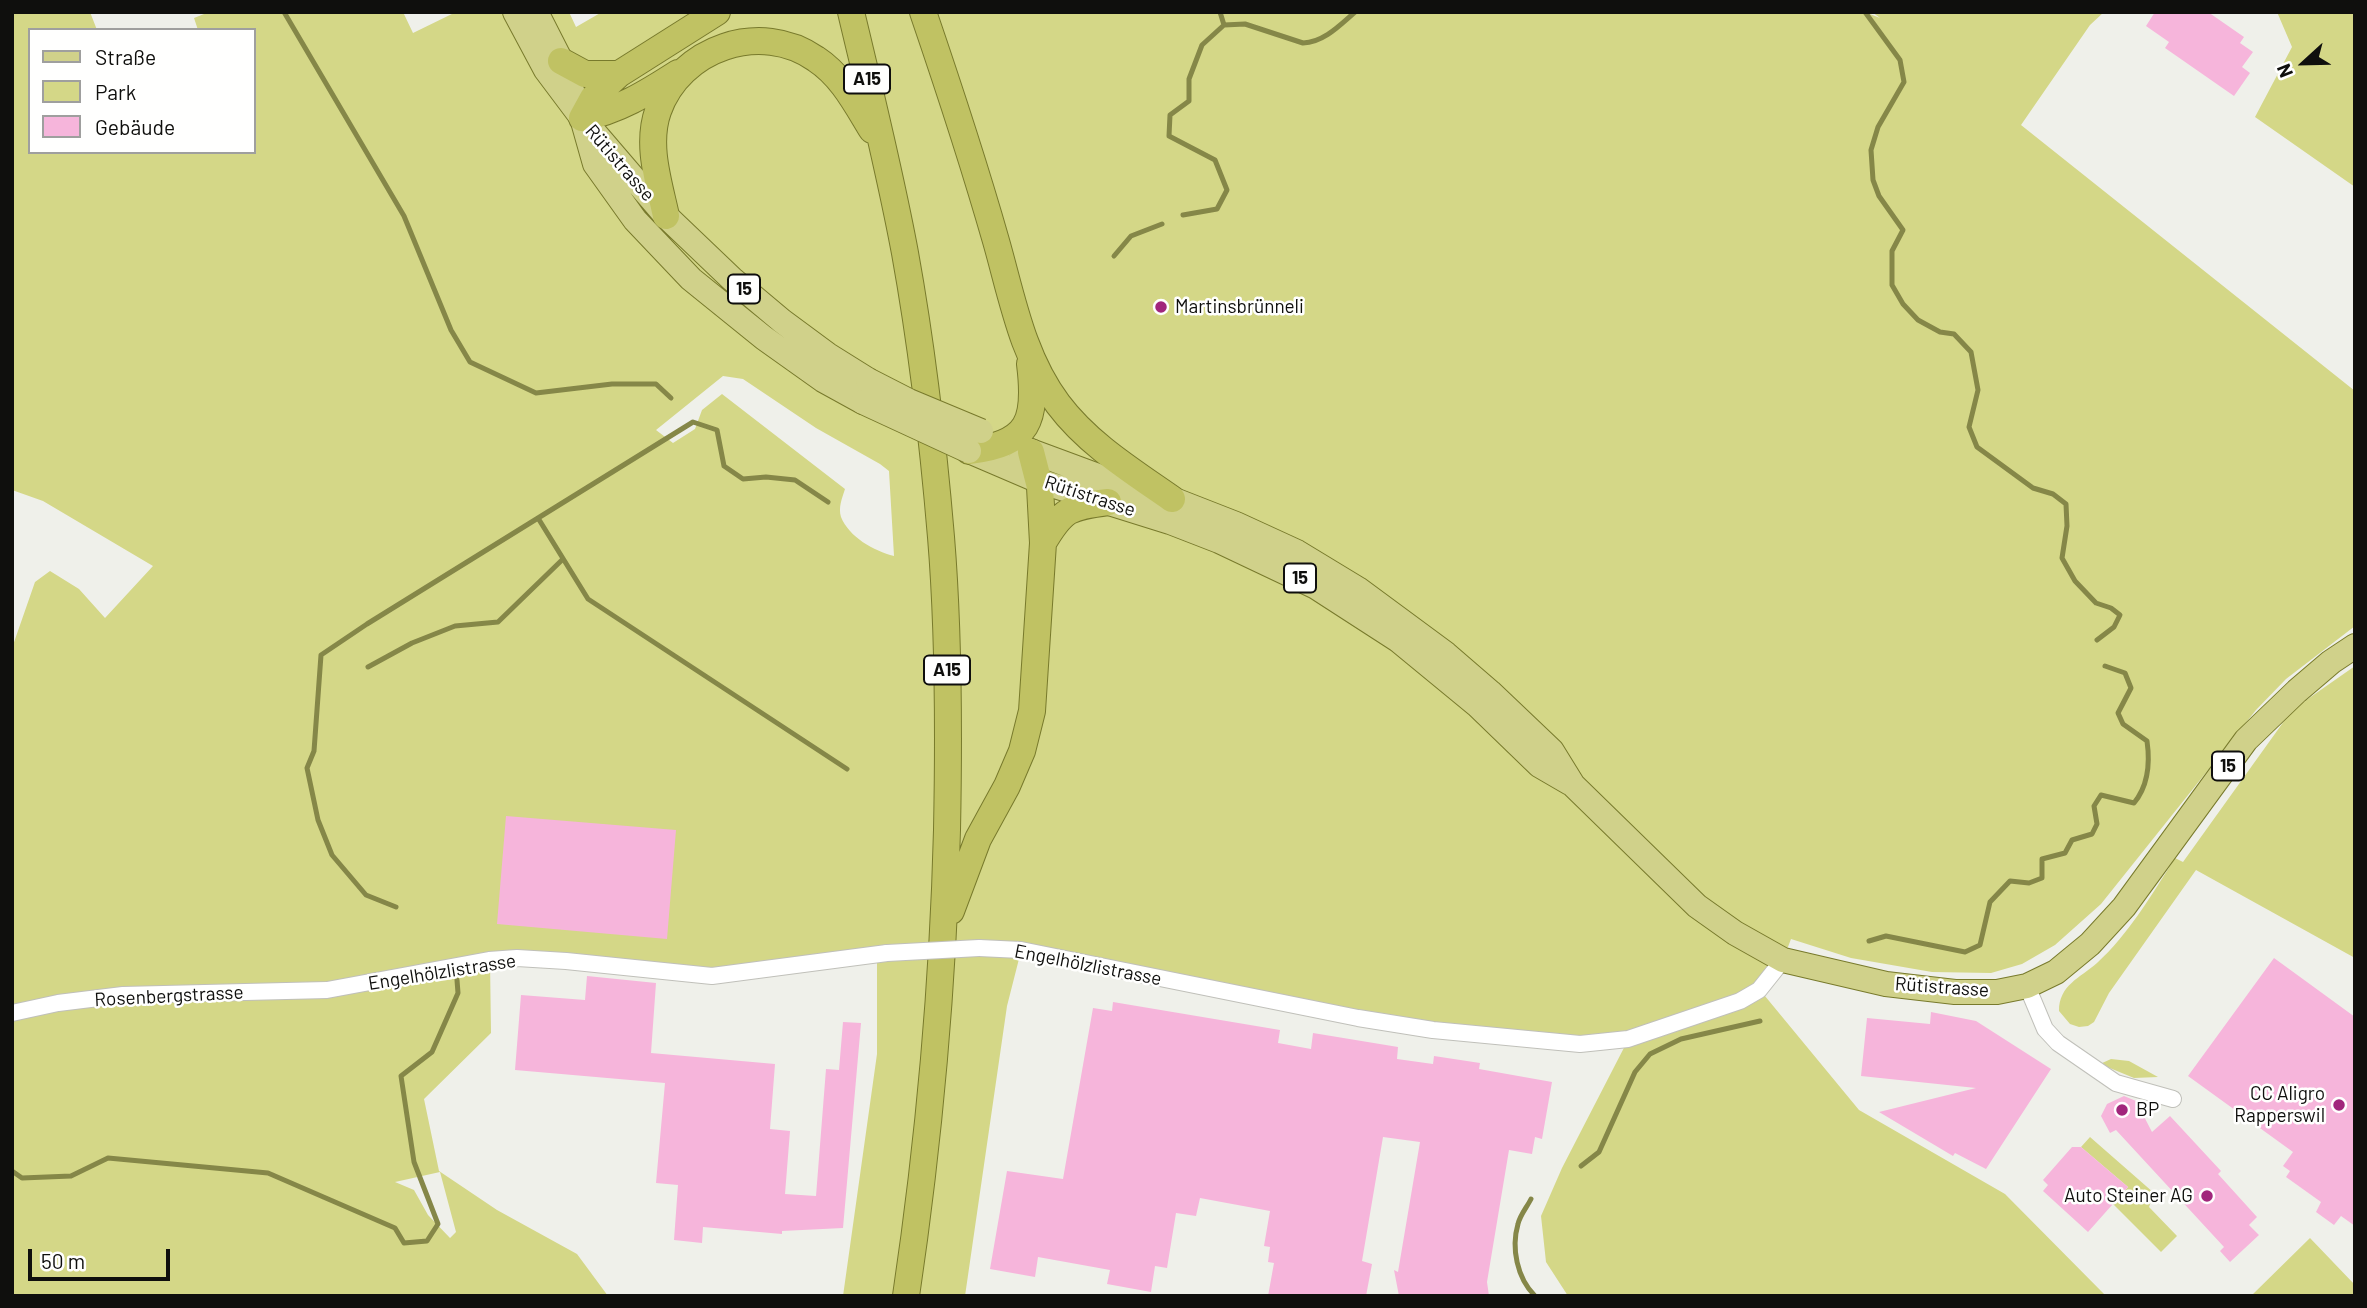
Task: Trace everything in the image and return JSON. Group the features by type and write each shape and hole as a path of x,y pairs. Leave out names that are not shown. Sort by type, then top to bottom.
{"highway":[{"path":"582,118 593,98 619,74 717,12"},
{"name":"A15","path":"850,12 905,256 919,346 941,539 945,617 948,765 944,930 935,1060 906,1296"},
{"path":"923,12 963,132 1029,354 1033,387 1030,415 1019,447 1039,481 1043,542 1036,663 1028,729 1007,786 978,839 944,930"},
{"path":"582,118 607,113 633,101 714,51 736,43 764,40 793,46 818,60 838,78 882,147"},
{"path":"561,61 585,74 619,74"},
{"path":"666,216 653,141 658,112 671,86 691,65"},
{"path":"1029,354 1070,420 1119,462 1172,499"},
{"path":"977,447 1019,447"},
{"path":"1043,542 1063,513 1076,507 1108,502"}],"main road":[{"name":"15","path":"515,12 546,70 582,118"},
{"name":"15","path":"536,12 561,61 582,118"},
{"name":"Rütistrasse","path":"582,118 666,216 732,279 828,355 866,391"},
{"name":"Rütistrasse","path":"582,118 595,164 635,220 666,255 691,279 764,338 823,380 908,401 977,447 1039,481 1219,541 1269,562 1316,587 1398,640 1477,705 1539,765 1573,785 1697,906 1735,933 1783,960 1886,984 1955,992 1997,992 2027,986 2056,972 2090,944 2124,907 2246,740 2297,691 2355,646"},
{"name":"Rütistrasse","path":"1019,447 1125,486 1172,499 1297,552 1406,623 1482,684 1552,751 1573,785"}],"street":[{"name":"Engelhölzlistrasse","path":"327,990 489,960 517,958 712,976 887,953 979,948 1021,950 1395,1024 1481,1036 1580,1044 1628,1039 1740,1001 1759,990 1783,960"},
{"path":"2027,986 2045,1029 2058,1043 2116,1083 2172,1099"},
{"name":"Rosenbergstrasse","path":"12,1013 58,1003 123,995 327,990"}],"green space":[{"path":"12,12 90,12 96,28 28,28 28,154 256,154 256,28 197,28 194,18 209,12 403,12 413,33 456,12 569,12 576,27 602,12 1865,12 1880,18 1872,12 2104,12 2090,25 2021,125 2355,391 2355,626 2286,679 2256,710 2101,904 2055,945 2022,964 1991,973 1932,972 1851,958 1791,939 1783,960 1760,990 1859,1110 2005,1194 2106,1296 1568,1296 1546,1262 1541,1216 1562,1168 1628,1040 1494,1037 1021,951 1007,1006 965,1296 843,1296 877,1054 877,954 712,976 490,961 491,1033 424,1099 439,1171 497,1210 577,1254 608,1296 12,1296 12,648 35,582 50,571 79,589 105,618 153,566 43,501 12,490","holes":["723,376 743,379 816,428 889,471 894,556 878,551 850,531 841,517 840,510 845,489 722,394 702,410 695,429 673,443 656,430","440,1172 456,1232 450,1238 428,1215 414,1190 395,1182"]},
{"path":"2277,12 2355,12 2355,187 2255,117 2292,47"},
{"path":"2355,666 2355,958 2196,870 2109,993 2094,1022 2079,1027 2070,1024 2059,1011 2067,988 2119,940 2175,858 2183,862 2292,710"},
{"path":"2111,1059 2129,1061 2158,1077 2134,1078 2100,1064"},
{"path":"2090,1137 2154,1193 2149,1207 2177,1236 2161,1252 2113,1204 2128,1187 2081,1147"},
{"path":"2310,1238 2355,1285 2355,1296 2251,1296"}],"building":[{"path":"2155,12 2208,12 2244,37 2240,43 2253,52 2242,67 2250,73 2234,96 2165,48 2169,42 2146,26"},
{"path":"506,816 676,830 667,939 497,924"},
{"path":"2274,958 2355,1017 2355,1226 2341,1216 2334,1225 2316,1212 2321,1202 2286,1177 2290,1171 2283,1166 2293,1152 2188,1076"},
{"path":"587,976 656,983 651,1053 775,1064 770,1129 790,1131 785,1194 816,1196 826,1069 839,1070 843,1022 861,1023 843,1228 782,1231 782,1234 703,1227 702,1243 674,1240 678,1185 656,1183 665,1083 515,1070 521,995 585,1000"},
{"path":"1113,1002 1280,1030 1278,1043 1311,1049 1313,1033 1398,1047 1397,1059 1433,1064 1434,1056 1480,1063 1479,1069 1552,1082 1542,1139 1535,1137 1532,1154 1509,1150 1487,1282 1489,1296 1399,1296 1394,1270 1398,1272 1420,1142 1383,1137 1362,1261 1372,1264 1366,1296 1268,1296 1274,1263 1268,1262 1270,1247 1264,1246 1270,1211 1200,1198 1196,1216 1176,1213 1167,1268 1155,1266 1151,1292 1107,1284 1110,1270 1038,1257 1035,1277 990,1269 1007,1171 1063,1179 1093,1008 1112,1011"},
{"path":"1931,1012 1976,1021 2051,1069 1986,1169 1955,1153 1953,1156 1879,1112 1976,1088 1861,1076 1867,1018 1930,1024"},
{"name":"Auto Steiner AG","path":"2124,1096 2136,1101 2152,1132 2170,1116 2221,1171 2218,1174 2257,1217 2249,1225 2259,1235 2230,1262 2220,1251 2224,1247 2116,1130 2110,1133 2101,1116 2107,1104"},
{"path":"2072,1147 2081,1147 2128,1187 2088,1232 2043,1191 2048,1185 2043,1180"}],"waterway":[{"path":"284,12 404,216 451,330 470,362 536,393 612,384 656,384 671,398"},
{"path":"1220,12 1224,25"},
{"path":"1183,215 1217,209 1227,190 1215,160 1169,136 1170,115 1189,101 1189,79 1202,45 1224,25 1245,24 1303,43 1311,42 1331,32 1355,12"},
{"path":"1865,12 1900,60 1904,82 1878,127 1871,150 1873,180 1879,196 1903,230 1892,251 1892,285 1903,304 1918,320 1940,332 1954,334 1971,352 1978,390 1969,427 1977,447 2033,488 2053,494 2066,504 2067,526 2062,558 2075,581 2096,603 2111,608 2120,615 2114,627 2097,640"},
{"path":"1114,256 1131,236 1162,224"},
{"path":"396,907 366,895 332,855 318,820 307,768 314,751 321,655 693,422 717,430 724,466 743,479 766,477 795,480 828,502"},
{"path":"538,518 588,599 847,769"},
{"path":"368,667 412,643 455,626 498,622 563,559"},
{"path":"1869,941 1886,936 1965,952 1980,945 1990,902 2010,881 2029,883 2042,878 2042,859 2065,853 2072,840 2092,834 2097,824 2094,806 2101,795 2134,803 2147,774 2147,741 2123,724 2118,713 2131,688 2125,673 2105,666"},
{"path":"12,1171 22,1178 71,1176 108,1158 268,1173 395,1228 404,1243 427,1241 438,1224 414,1162 401,1076 432,1052 458,993 457,980"},
{"path":"1581,1166 1599,1152 1635,1072 1650,1054 1681,1039 1760,1021"},
{"path":"1531,1199 1518,1224 1515,1243 1520,1272 1535,1296"}],"place":[{"name":"Martinsbrünneli","path":"1161,307"},
{"name":"CC Aligro Rapperswil","path":"2339,1105"},
{"name":"BP","path":"2122,1110"},
{"name":"Auto Steiner AG","path":"2207,1196"}]}
